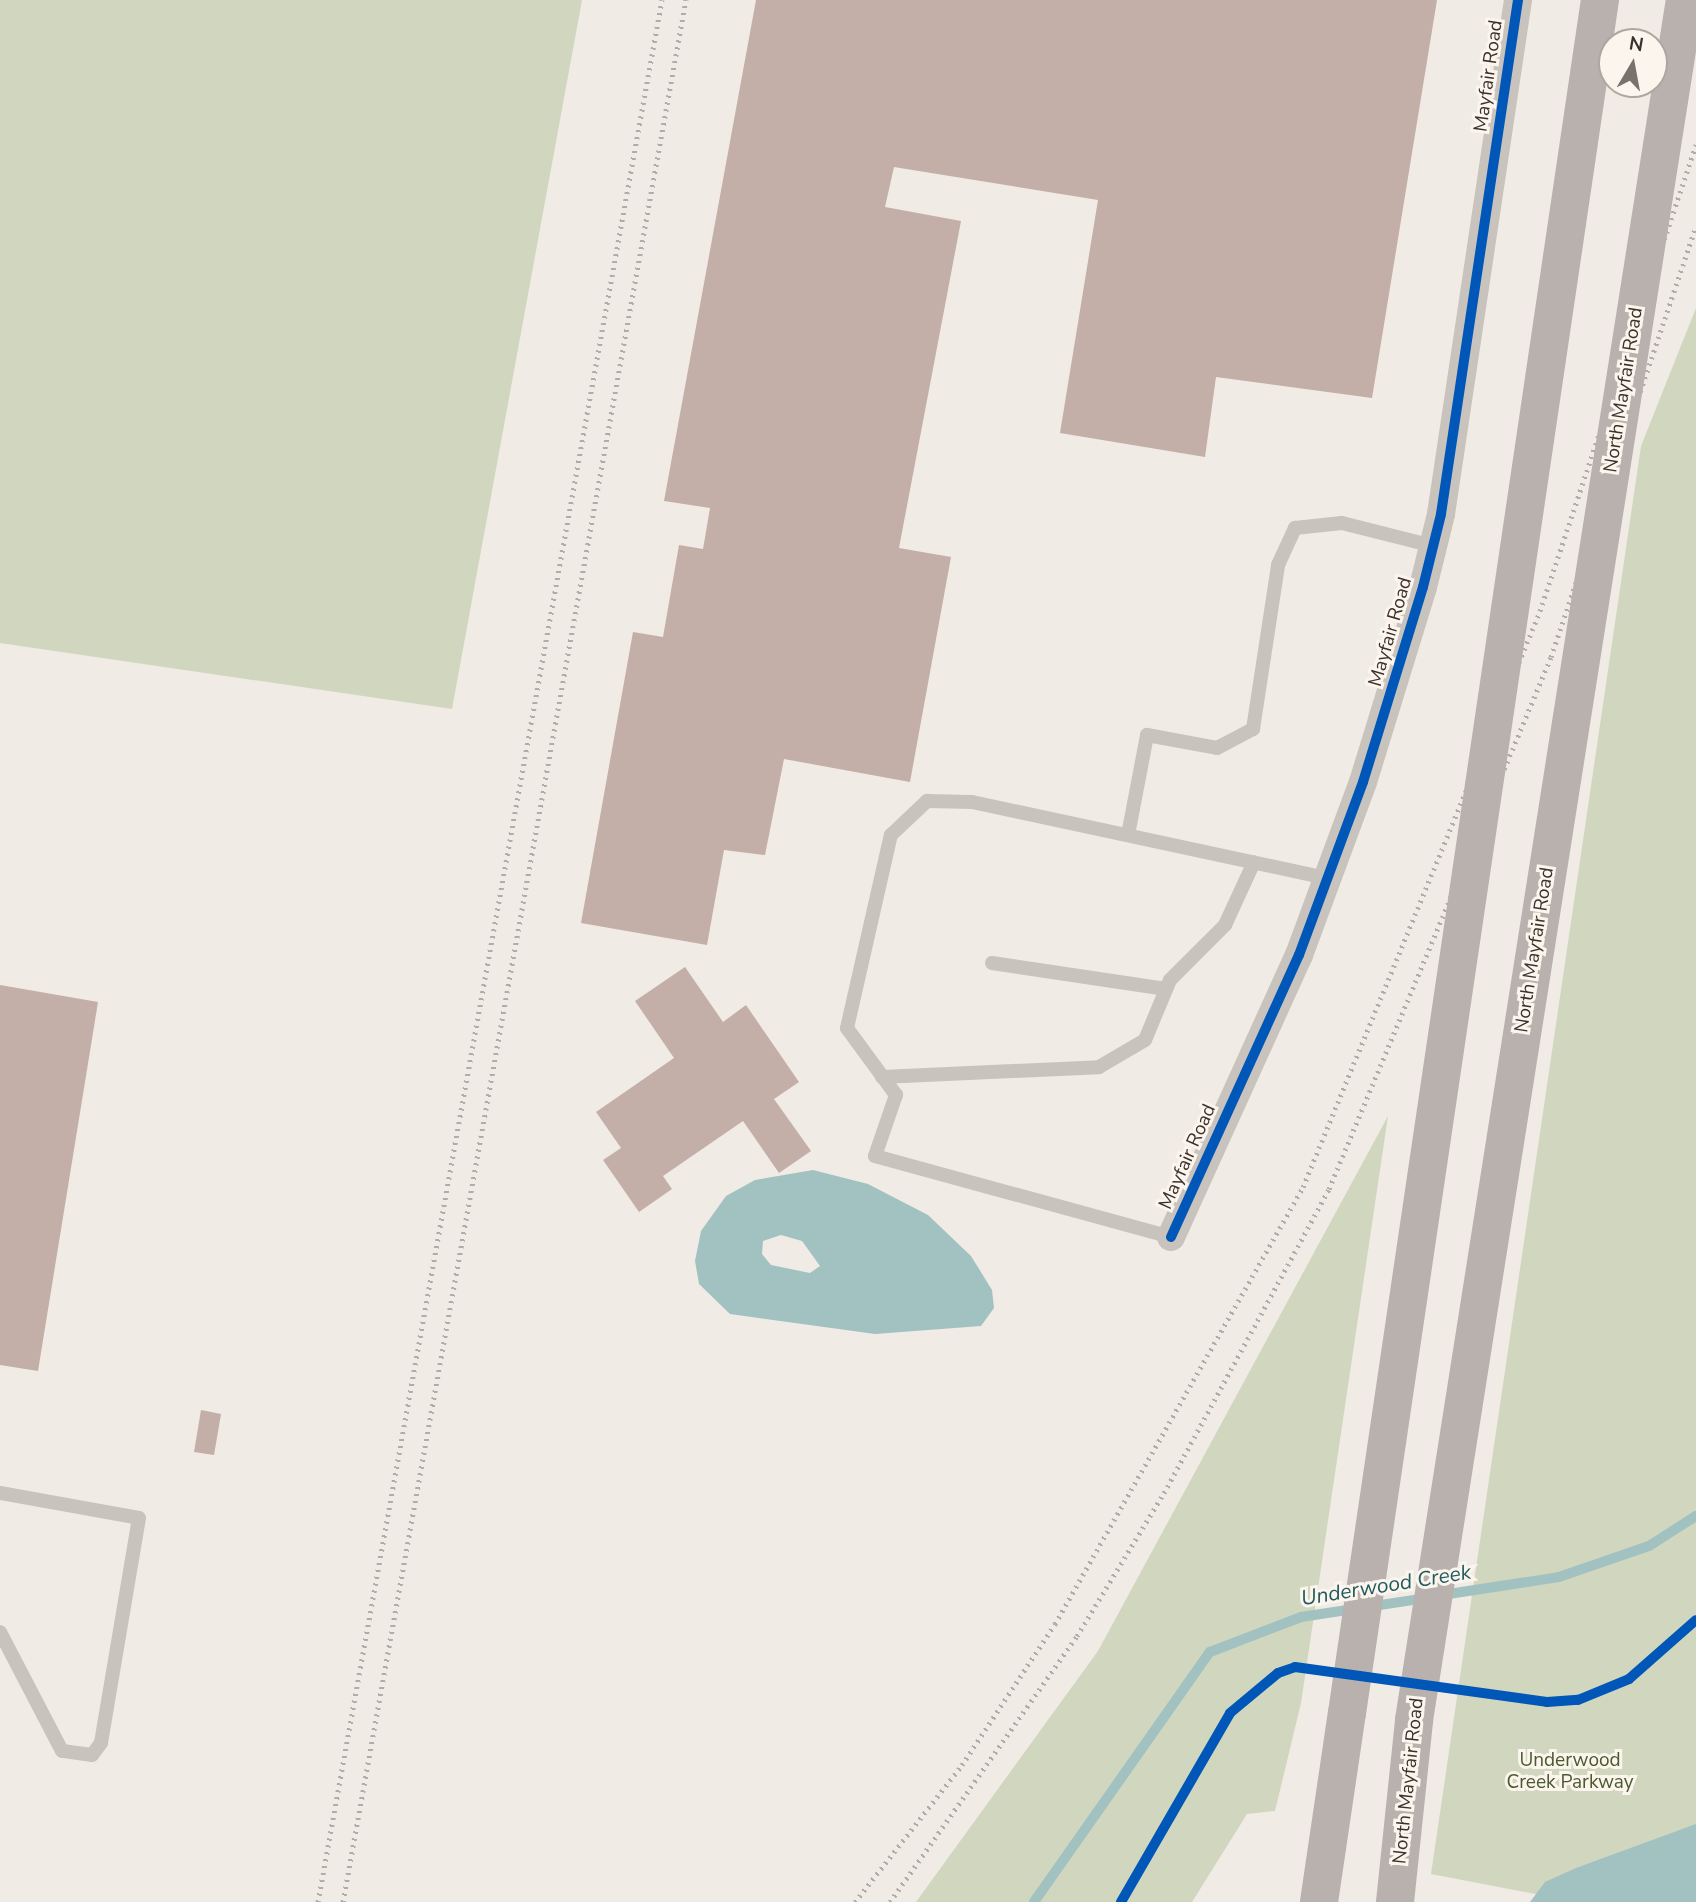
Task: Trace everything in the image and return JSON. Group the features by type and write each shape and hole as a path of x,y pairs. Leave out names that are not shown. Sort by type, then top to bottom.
{"main road":[{"path":"1319,1902 1600,0"},
{"name":"North Mayfair Road","path":"1395,1902 1414,1720 1685,0"}],"street":[{"name":"Mayfair Road","path":"1171,1237 1328,878 1363,782 1433,546 1518,0"}],"lane":[{"path":"1128,835 1147,734 1217,748 1253,729 1278,565 1295,528 1342,523 1433,546"},
{"path":"1171,1237 875,1156 896,1096 847,1028 891,835 928,801 972,802 1328,878"},
{"path":"882,1077 1099,1067 1145,1040 1166,989 1193,952 1225,925 1254,862"},
{"path":"992,963 1166,989"},
{"path":"0,1493 139,1518 101,1743 92,1755 62,1751 0,1632"}],"green space":[{"path":"0,0 582,0 452,709 0,643"},
{"name":"Underwood Creek Parkway","path":"1696,308 1696,1902 1577,1902 1431,1874 1641,446"},
{"path":"1388,1116 1301,1703 1275,1811 1247,1814 1192,1902 916,1902 1098,1651"}],"water":[{"path":"813,1170 868,1184 928,1215 971,1256 992,1290 994,1308 981,1326 875,1334 730,1314 699,1284 695,1261 701,1231 726,1196 755,1180","holes":["781,1235 802,1241 820,1266 810,1273 771,1265 762,1254 763,1241"]},
{"path":"1696,1824 1696,1902 1530,1902 1545,1882"}],"building":[{"path":"756,0 1437,0 1372,398 1216,377 1205,457 1060,433 1098,200 894,167 885,207 961,221 899,548 951,557 910,782 784,759 765,855 724,850 707,945 581,923 633,632 663,637 679,545 703,549 710,508 664,501"},
{"path":"685,967 723,1022 746,1005 799,1082 774,1099 811,1151 779,1173 743,1121 663,1176 672,1189 639,1212 603,1160 621,1148 596,1112 674,1058 635,1001"},
{"path":"0,985 98,1002 38,1371 0,1365"},
{"path":"201,1410 221,1414 214,1455 194,1452"}],"waterway":[{"name":"Underwood Creek","path":"1442,1595 1559,1577 1649,1546 1696,1516"},
{"name":"Underwood Creek","path":"1034,1902 1210,1652 1301,1617 1426,1598"}],"railway":[{"path":"318,1902 662,0"},
{"path":"343,1902 686,0"},
{"path":"855,1902 962,1765 1055,1624 1303,1187 1540,611 1696,144"},
{"path":"890,1902 1077,1636 1164,1493 1329,1189 1551,657 1696,227"}],"cycle path":[{"path":"1171,1237 1299,955 1363,782 1423,587 1441,514 1518,0"},
{"path":"1121,1902 1230,1713 1278,1673 1295,1667 1547,1702 1578,1700 1629,1679 1696,1620"}]}
